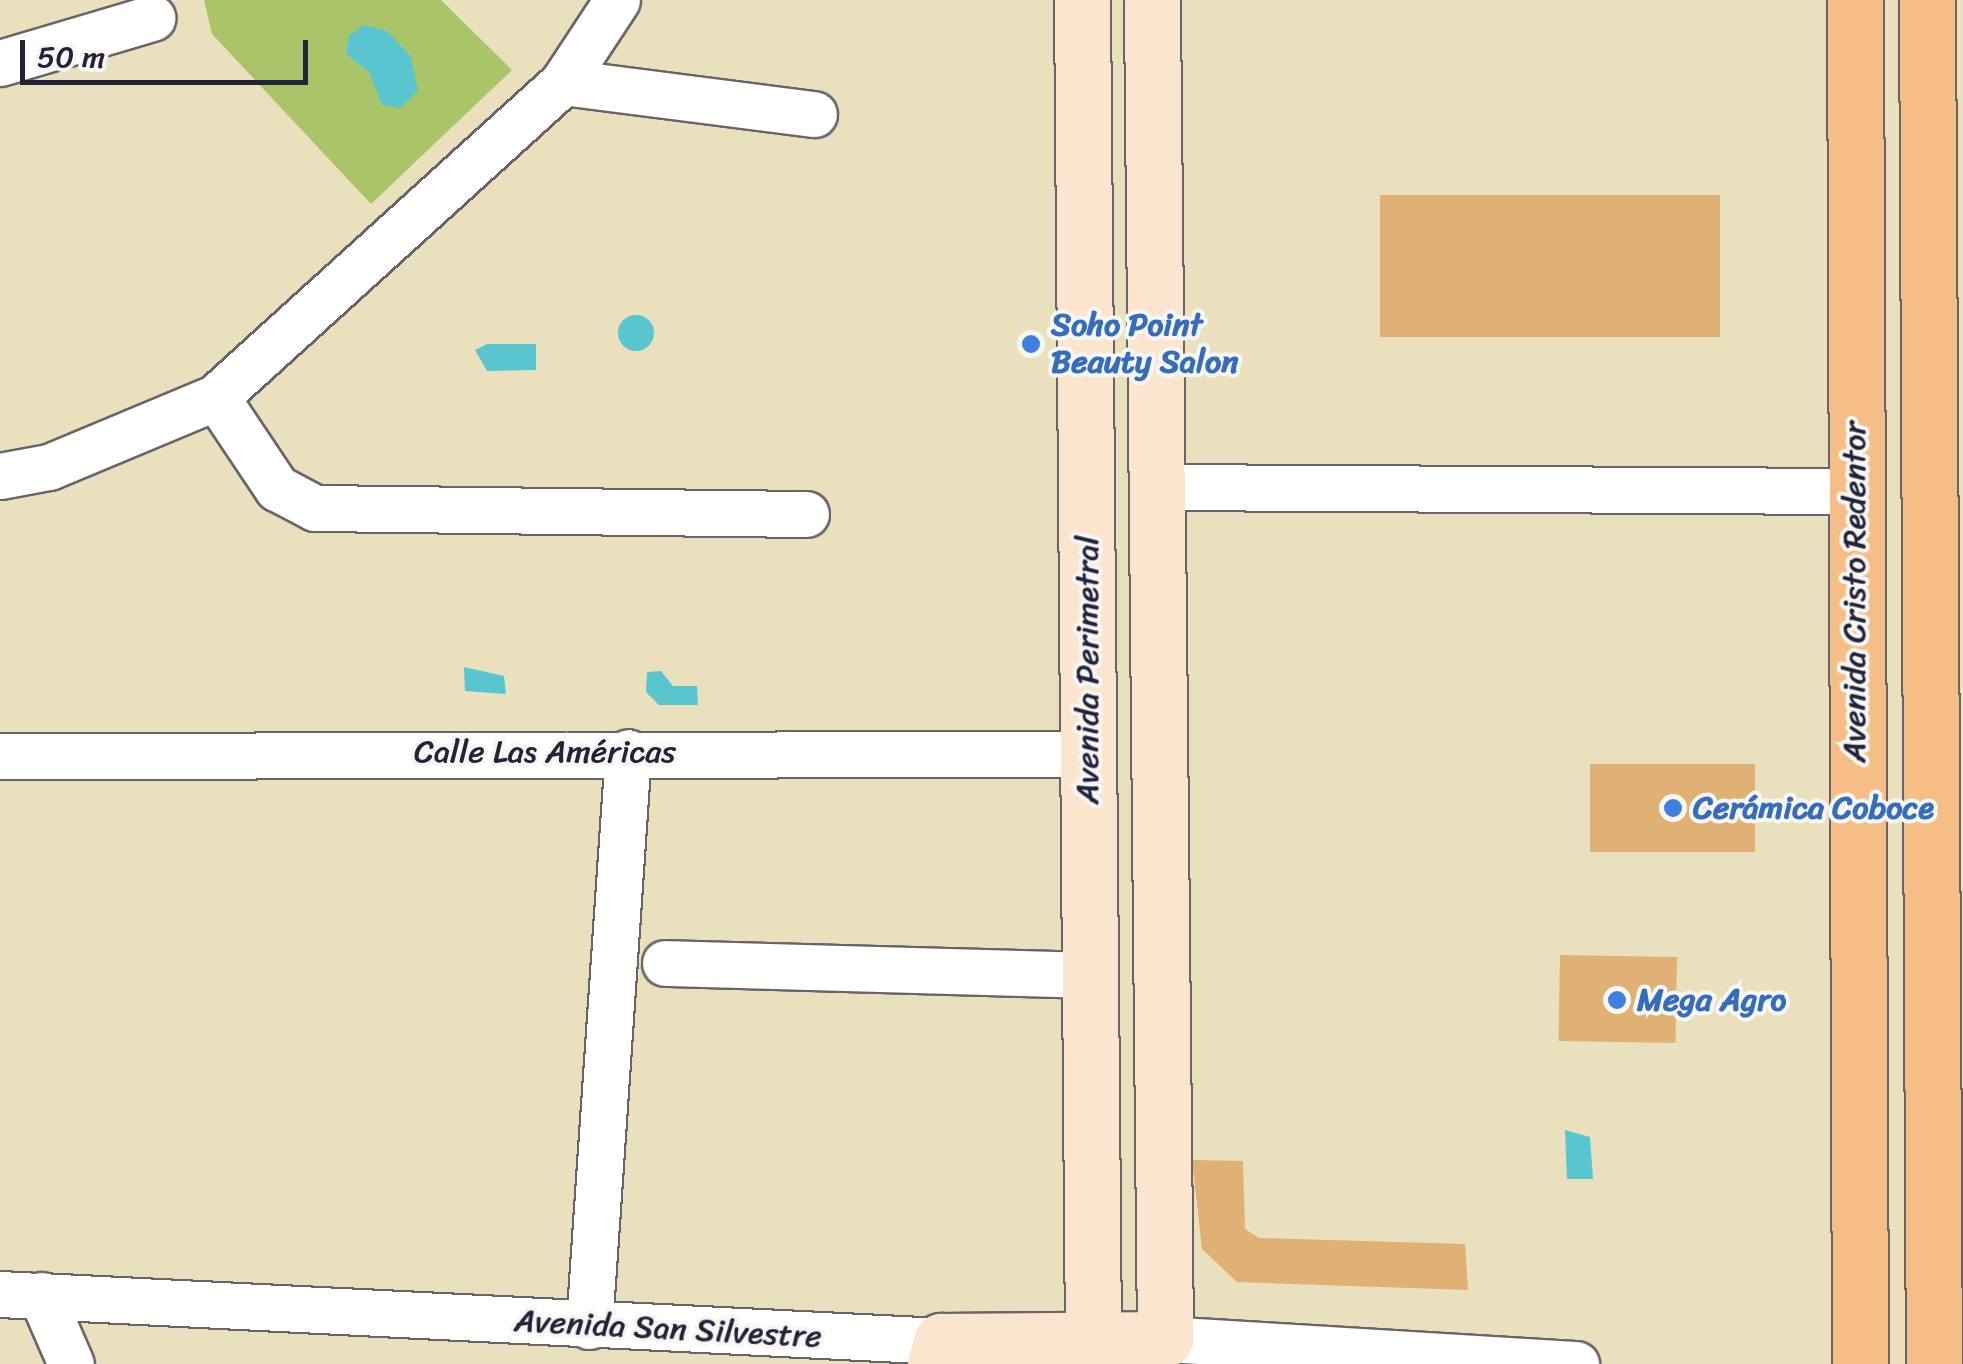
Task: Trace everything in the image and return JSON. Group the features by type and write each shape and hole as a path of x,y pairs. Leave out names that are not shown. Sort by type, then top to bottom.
{"highway":[{"name":"Avenida Cristo Redentor","path":"1855,0 1860,1364"},
{"path":"1927,0 1948,1080 1934,1364"}],"street":[{"path":"0,476 49,467 216,397 563,82 617,0"},
{"name":"Avenida Perimetral","path":"1082,0 1093,1341"},
{"path":"1152,0 1165,1339"},
{"path":"0,63 152,18"},
{"path":"563,82 814,114"},
{"path":"216,397 277,488 315,508 806,514"},
{"path":"1157,488 1854,491"},
{"path":"1088,619 1158,617"},
{"path":"590,1326 628,752"},
{"name":"Calle Las Américas","path":"0,756 1089,754"},
{"path":"665,963 1087,974"},
{"path":"20,1294 72,1364"},
{"name":"Avenida San Silvestre","path":"20,1294 590,1326 938,1352 1165,1339 1321,1357 1576,1364"}],"green space":[{"path":"204,0 441,0 512,70 371,204 212,34"}],"water":[{"path":"364,25 387,31 411,57 418,91 400,108 382,105 369,72 346,54 349,35"},
{"path":"636,315 648,321 654,333 648,345 636,351 624,345 618,333 624,321"},
{"path":"487,344 536,344 536,370 487,371 475,350"},
{"path":"464,667 504,676 506,694 465,691"},
{"path":"661,671 673,686 697,686 698,705 659,705 646,692 647,672"},
{"path":"1565,1130 1590,1137 1593,1179 1567,1179"}],"building":[{"path":"1380,195 1720,195 1720,337 1380,337"},
{"name":"Cerámica Coboce","path":"1590,764 1755,764 1755,852 1590,852"},
{"name":"Mega Agro","path":"1560,955 1677,957 1675,1043 1558,1041"},
{"path":"1192,1160 1243,1161 1245,1229 1259,1238 1465,1244 1468,1290 1237,1282 1202,1249"}],"place":[{"name":"Soho Point Beauty Salon","path":"1031,344"},
{"name":"Cerámica Coboce","path":"1673,808"},
{"name":"Mega Agro","path":"1617,1000"}]}
